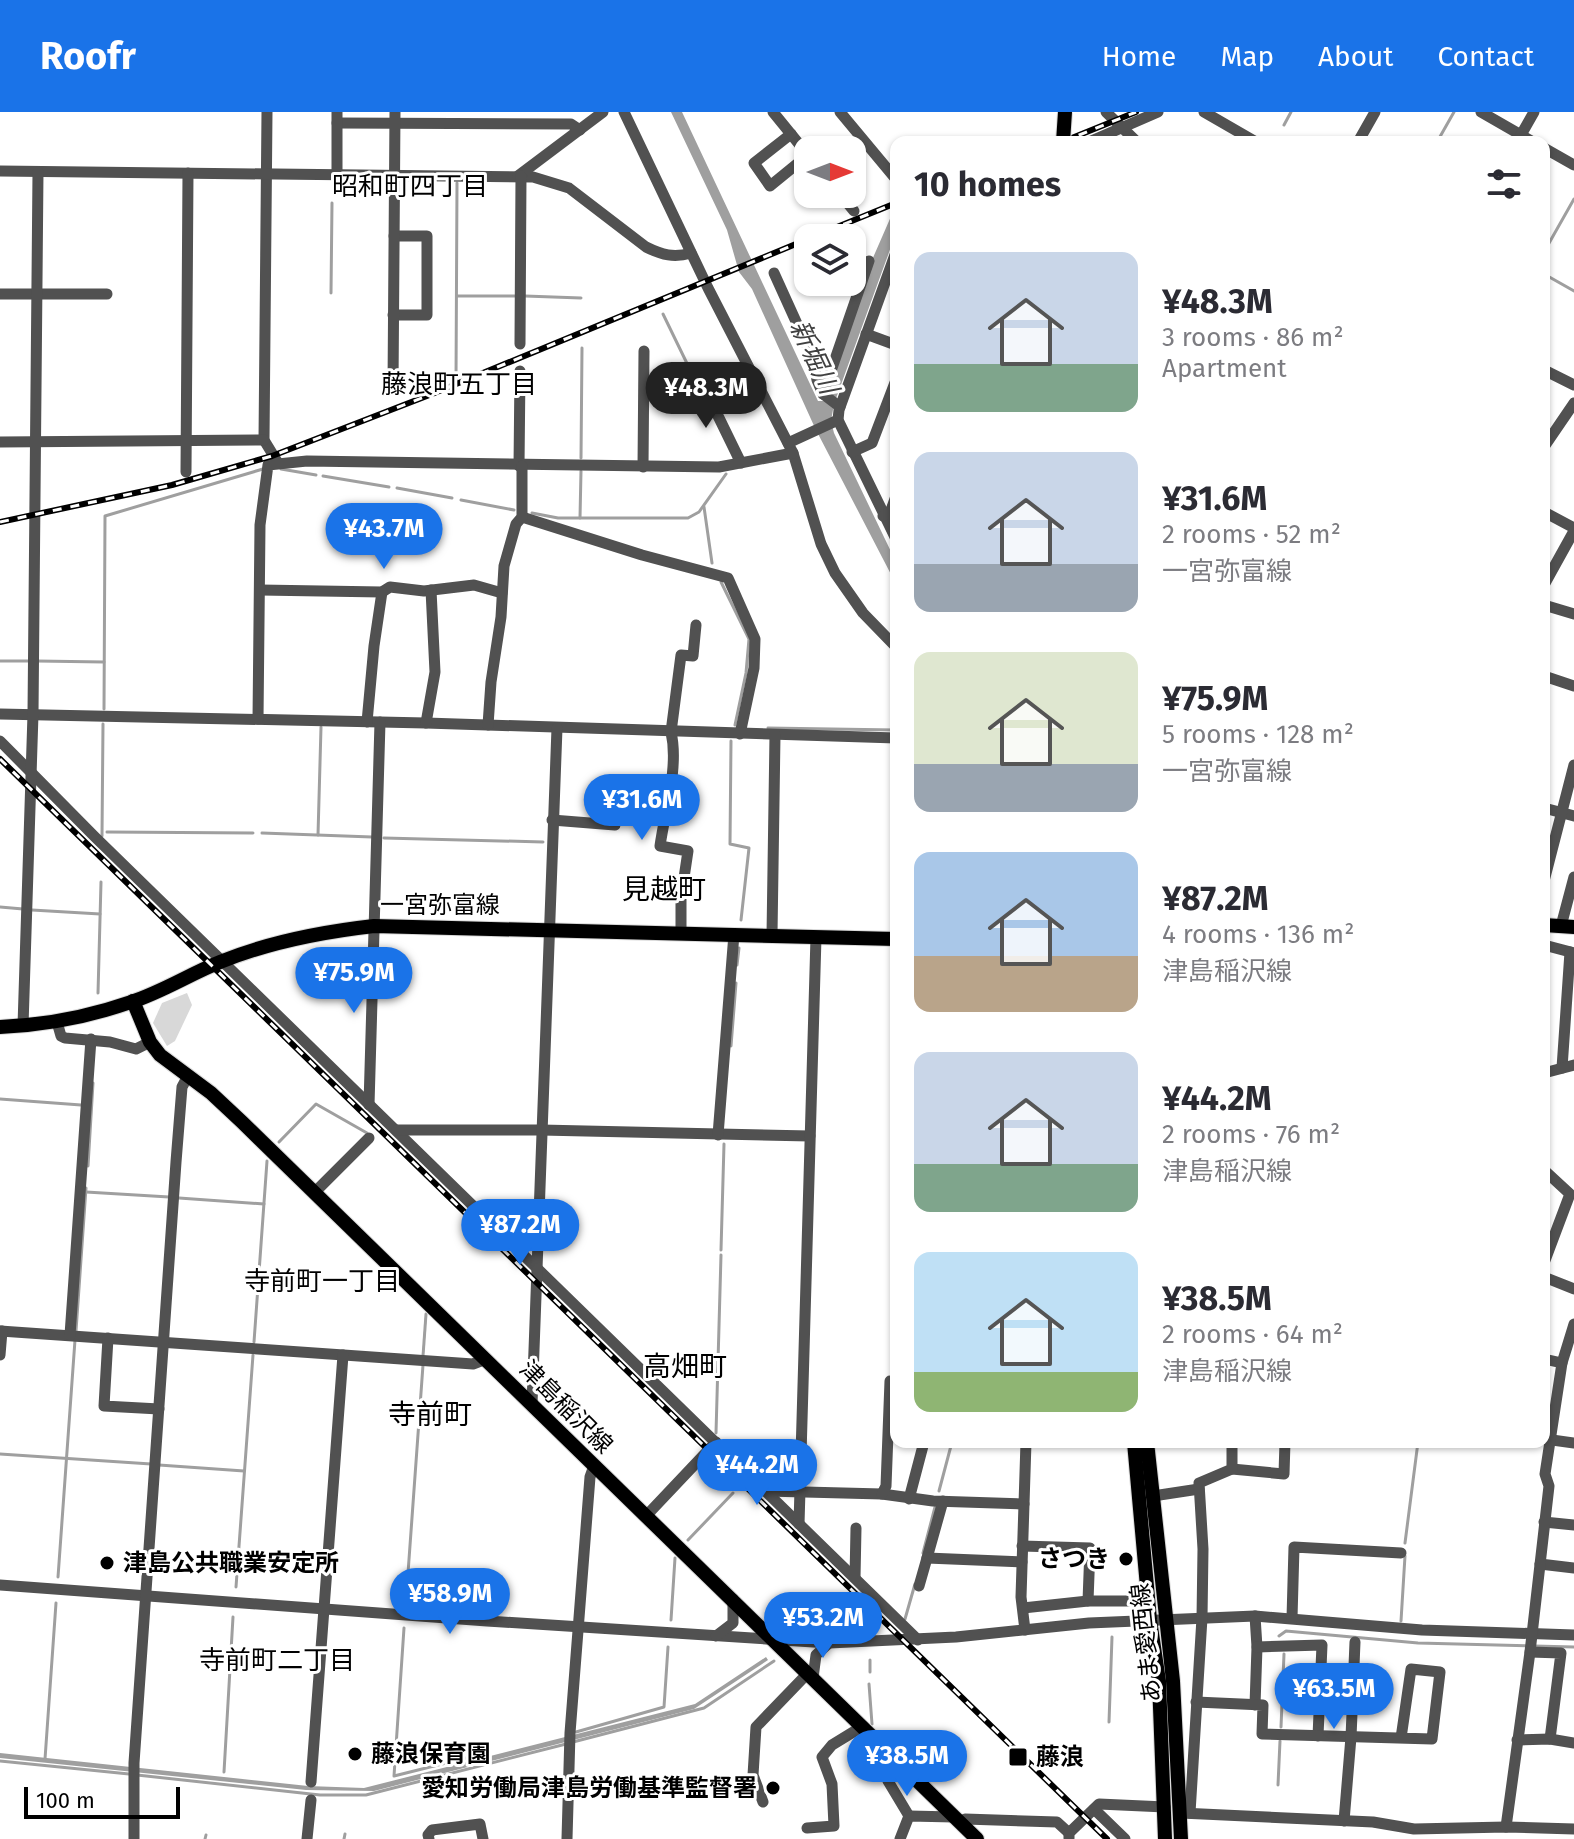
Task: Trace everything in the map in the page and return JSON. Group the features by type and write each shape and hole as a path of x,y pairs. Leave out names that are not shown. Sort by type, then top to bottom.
{"main road":[{"path":"1063,136 1065,112"},
{"name":"一宮弥富線","path":"0,1027 57,1022 133,1001 222,961 291,939 374,926 890,939"},
{"name":"津島稲沢線","path":"133,1001 150,1042 160,1055 217,1098 315,1192 977,1839"},
{"name":"あま愛西線","path":"1135,1448 1150,1620 1159,1681 1165,1839"},
{"name":"あま愛西線","path":"1148,1448 1185,1813 1181,1839"}],"street":[{"path":"267,112 264,440 278,463"},
{"path":"519,176 603,112"},
{"path":"624,112 691,253 791,448 821,544 835,573 863,613 890,641"},
{"path":"773,112 794,138"},
{"path":"840,112 890,172"},
{"path":"1106,112 1131,136"},
{"path":"1102,136 1158,112"},
{"path":"1204,112 1246,136"},
{"path":"1361,136 1375,112"},
{"path":"1481,112 1516,136"},
{"path":"1520,136 1534,112"},
{"path":"337,175 337,117 571,124 580,130"},
{"path":"393,387 395,118"},
{"path":"791,134 754,163 770,186 794,166"},
{"path":"1550,151 1574,165"},
{"path":"0,171 519,176 547,179 569,188 646,247 660,254 678,257 691,253"},
{"path":"23,1026 33,714 38,172"},
{"path":"186,472 188,173"},
{"path":"519,176 520,344"},
{"path":"393,315 427,315 427,236 394,236"},
{"path":"823,394 869,261"},
{"path":"890,268 838,406 837,422 890,528"},
{"path":"774,273 813,359 823,394 838,406"},
{"path":"0,294 107,294"},
{"path":"866,334 890,343"},
{"path":"643,467 644,351"},
{"path":"488,725 504,566 516,524 522,517 520,371"},
{"path":"1550,373 1574,385"},
{"path":"701,381 741,463"},
{"path":"852,452 872,443 890,396"},
{"path":"1550,438 1574,403"},
{"path":"258,719 260,525 268,465 719,467 791,448 837,422"},
{"path":"1550,426 1556,430"},
{"path":"0,442 264,440"},
{"path":"883,516 890,511"},
{"path":"1550,516 1574,530 1550,574"},
{"path":"522,517 728,578 755,639 754,668 740,734"},
{"path":"260,590 382,592 390,587 431,590 474,585 502,593"},
{"path":"426,723 435,672 431,590"},
{"path":"369,1105 374,926 374,646 382,592"},
{"path":"1550,607 1574,614"},
{"path":"681,933 681,898 688,851 660,846 672,770 671,732 681,655 693,656 696,625"},
{"path":"1550,678 1574,686"},
{"path":"0,714 426,723 890,738"},
{"path":"532,1404 557,728"},
{"path":"772,935 775,735"},
{"path":"0,741 918,1640"},
{"path":"1550,857 1574,765"},
{"path":"1550,810 1574,816"},
{"path":"552,820 615,825"},
{"path":"1568,927 1574,877"},
{"path":"718,1135 734,934"},
{"path":"799,1524 816,937"},
{"path":"1550,947 1572,953 1568,1067"},
{"path":"57,1022 61,1036 136,1049 150,1042"},
{"path":"70,1335 91,1039"},
{"path":"134,1839 134,1763 159,1409 182,1087 188,1076"},
{"path":"397,1130 810,1136"},
{"path":"315,1192 369,1138"},
{"path":"1550,1176 1570,1194 1568,1215 1550,1251"},
{"path":"1550,1279 1574,1289"},
{"path":"1550,1424 1562,1363 1574,1324"},
{"path":"0,1355 1,1331 473,1364 486,1359"},
{"path":"108,1338 104,1406 159,1409"},
{"path":"311,1782 343,1355"},
{"path":"1550,1360 1562,1363"},
{"path":"882,1494 886,1486 890,1381"},
{"path":"1550,1439 1574,1443"},
{"path":"646,1516 716,1442"},
{"path":"909,1499 922,1448"},
{"path":"1025,1630 1021,1597 1026,1448"},
{"path":"1232,1448 1232,1469"},
{"path":"1285,1448 1284,1474 1232,1469 1202,1480 1199,1489 1203,1549 1202,1618 1185,1813 1344,1821 1435,1834 1506,1827 1574,1829"},
{"path":"1506,1827 1549,1486 1545,1474 1546,1448"},
{"path":"565,1838 570,1733 590,1477 594,1466"},
{"path":"1153,1496 1199,1489"},
{"path":"766,1491 882,1494 909,1499 1024,1504"},
{"path":"919,1586 943,1501"},
{"path":"1544,1522 1574,1525"},
{"path":"855,1578 856,1528"},
{"path":"1022,1546 1090,1548 1088,1601"},
{"path":"1292,1618 1294,1547 1401,1553"},
{"path":"927,1558 1022,1562"},
{"path":"1540,1564 1574,1568"},
{"path":"0,1585 829,1643 918,1640 1150,1620 1255,1616 1292,1618 1531,1644 1561,1653 1550,1739"},
{"path":"716,1636 733,1623 733,1599"},
{"path":"1023,1608 1088,1601 1128,1601"},
{"path":"1255,1616 1255,1705"},
{"path":"1531,1644 1574,1635"},
{"path":"1344,1821 1355,1642"},
{"path":"763,1802 753,1775 756,1727 810,1676 816,1655 829,1643"},
{"path":"1257,1647 1322,1645 1318,1736"},
{"path":"1196,1702 1263,1705 1262,1734 1432,1739 1440,1672 1411,1669 1401,1738"},
{"path":"807,1828 834,1826 832,1784 822,1757 832,1745 863,1726"},
{"path":"875,1739 888,1781 909,1816"},
{"path":"1517,1740 1550,1739 1574,1743"},
{"path":"307,1839 311,1800"},
{"path":"909,1816 1057,1822 1069,1836 1099,1804 1165,1807"},
{"path":"1094,1809 1125,1839"},
{"path":"900,1839 909,1816"},
{"path":"429,1839 432,1830 480,1824 483,1839"}],"shaded area":[{"path":"671,112 682,112 818,401 825,401 860,296 866,296 866,278 890,219 890,250 834,404 831,421 890,550 890,572 815,428 752,289 739,272 727,230"},
{"path":"187,993 192,1005 175,1041 167,1046 153,1023 162,1003"},
{"path":"766,1657 768,1660 694,1709 374,1791 306,1790 0,1758 0,1753 308,1786 364,1788 695,1704"}],"waterway":[{"path":"1284,125 1291,112"},
{"path":"1440,136 1454,112"},
{"path":"456,381 457,183"},
{"path":"1550,241 1574,199"},
{"path":"331,293 332,203"},
{"path":"1550,277 1574,291"},
{"path":"457,296 516,296"},
{"path":"525,296 581,298"},
{"path":"663,314 696,382"},
{"path":"581,458 582,348"},
{"path":"104,709 105,516 263,469"},
{"path":"281,469 316,475"},
{"path":"580,518 581,471"},
{"path":"532,513 558,518 688,518 699,512 726,474"},
{"path":"323,476 389,487"},
{"path":"397,488 452,498"},
{"path":"461,500 514,510"},
{"path":"704,507 712,563"},
{"path":"721,582 749,639 746,673 735,725"},
{"path":"0,661 31,661"},
{"path":"37,661 104,662"},
{"path":"102,836 103,724"},
{"path":"318,835 321,727"},
{"path":"768,728 890,730"},
{"path":"731,741 730,844 749,848 741,920"},
{"path":"107,832 253,833"},
{"path":"262,833 372,837"},
{"path":"384,838 543,842"},
{"path":"98,993 101,882"},
{"path":"0,907 23,909"},
{"path":"32,910 100,914"},
{"path":"737,965 739,948"},
{"path":"731,1046 736,983"},
{"path":"88,1166 93,1083"},
{"path":"0,1099 81,1105"},
{"path":"279,1142 316,1104 367,1133"},
{"path":"721,1250 724,1144"},
{"path":"254,1342 267,1161"},
{"path":"76,1331 86,1188"},
{"path":"86,1192 169,1197"},
{"path":"179,1198 264,1204"},
{"path":"716,1433 721,1255"},
{"path":"423,1356 426,1314"},
{"path":"58,1577 75,1340"},
{"path":"236,1587 253,1355"},
{"path":"406,1601 423,1365"},
{"path":"939,1491 950,1448"},
{"path":"1405,1543 1417,1448"},
{"path":"0,1454 151,1464"},
{"path":"159,1465 244,1471"},
{"path":"688,1540 733,1493"},
{"path":"923,1553 935,1507"},
{"path":"1401,1621 1405,1556"},
{"path":"671,1620 675,1558"},
{"path":"905,1619 915,1584"},
{"path":"45,1759 56,1603"},
{"path":"224,1772 233,1617"},
{"path":"404,1628 394,1776 478,1755"},
{"path":"1279,1636 1286,1631 1418,1643 1574,1647"},
{"path":"1109,1722 1112,1637"},
{"path":"576,1732 664,1707 668,1647"},
{"path":"1281,1727 1284,1654"},
{"path":"870,1660 870,1672"},
{"path":"573,1742 704,1708 774,1661"},
{"path":"869,1684 872,1724"},
{"path":"1278,1785 1280,1741"},
{"path":"137,1775 320,1795 366,1795 566,1744"},
{"path":"0,1761 129,1774"},
{"path":"344,1839 345,1834"},
{"path":"205,1839 206,1835"}],"railway":[{"path":"1077,136 1136,112"},
{"path":"844,224 890,205"},
{"path":"0,522 172,485 272,456 432,394 794,245"},
{"path":"0,759 1107,1839"}],"place":[{"name":"さつき","path":"1126,1559"},
{"name":"津島公共職業安定所","path":"107,1563"},
{"name":"藤浪保育園","path":"355,1754"},
{"name":"藤浪","path":"1018,1757"},
{"name":"愛知労働局津島労働基準監督署","path":"773,1788"}],"district":[{"name":"昭和町四丁目","path":"410,186"},
{"name":"藤浪町五丁目","path":"459,384"},
{"name":"見越町","path":"664,889"},
{"name":"寺前町一丁目","path":"322,1281"},
{"name":"高畑町","path":"685,1366"},
{"name":"寺前町","path":"430,1414"},
{"name":"寺前町二丁目","path":"277,1660"}],"water label":[{"name":"新堀川","path":"814,357"}]}
